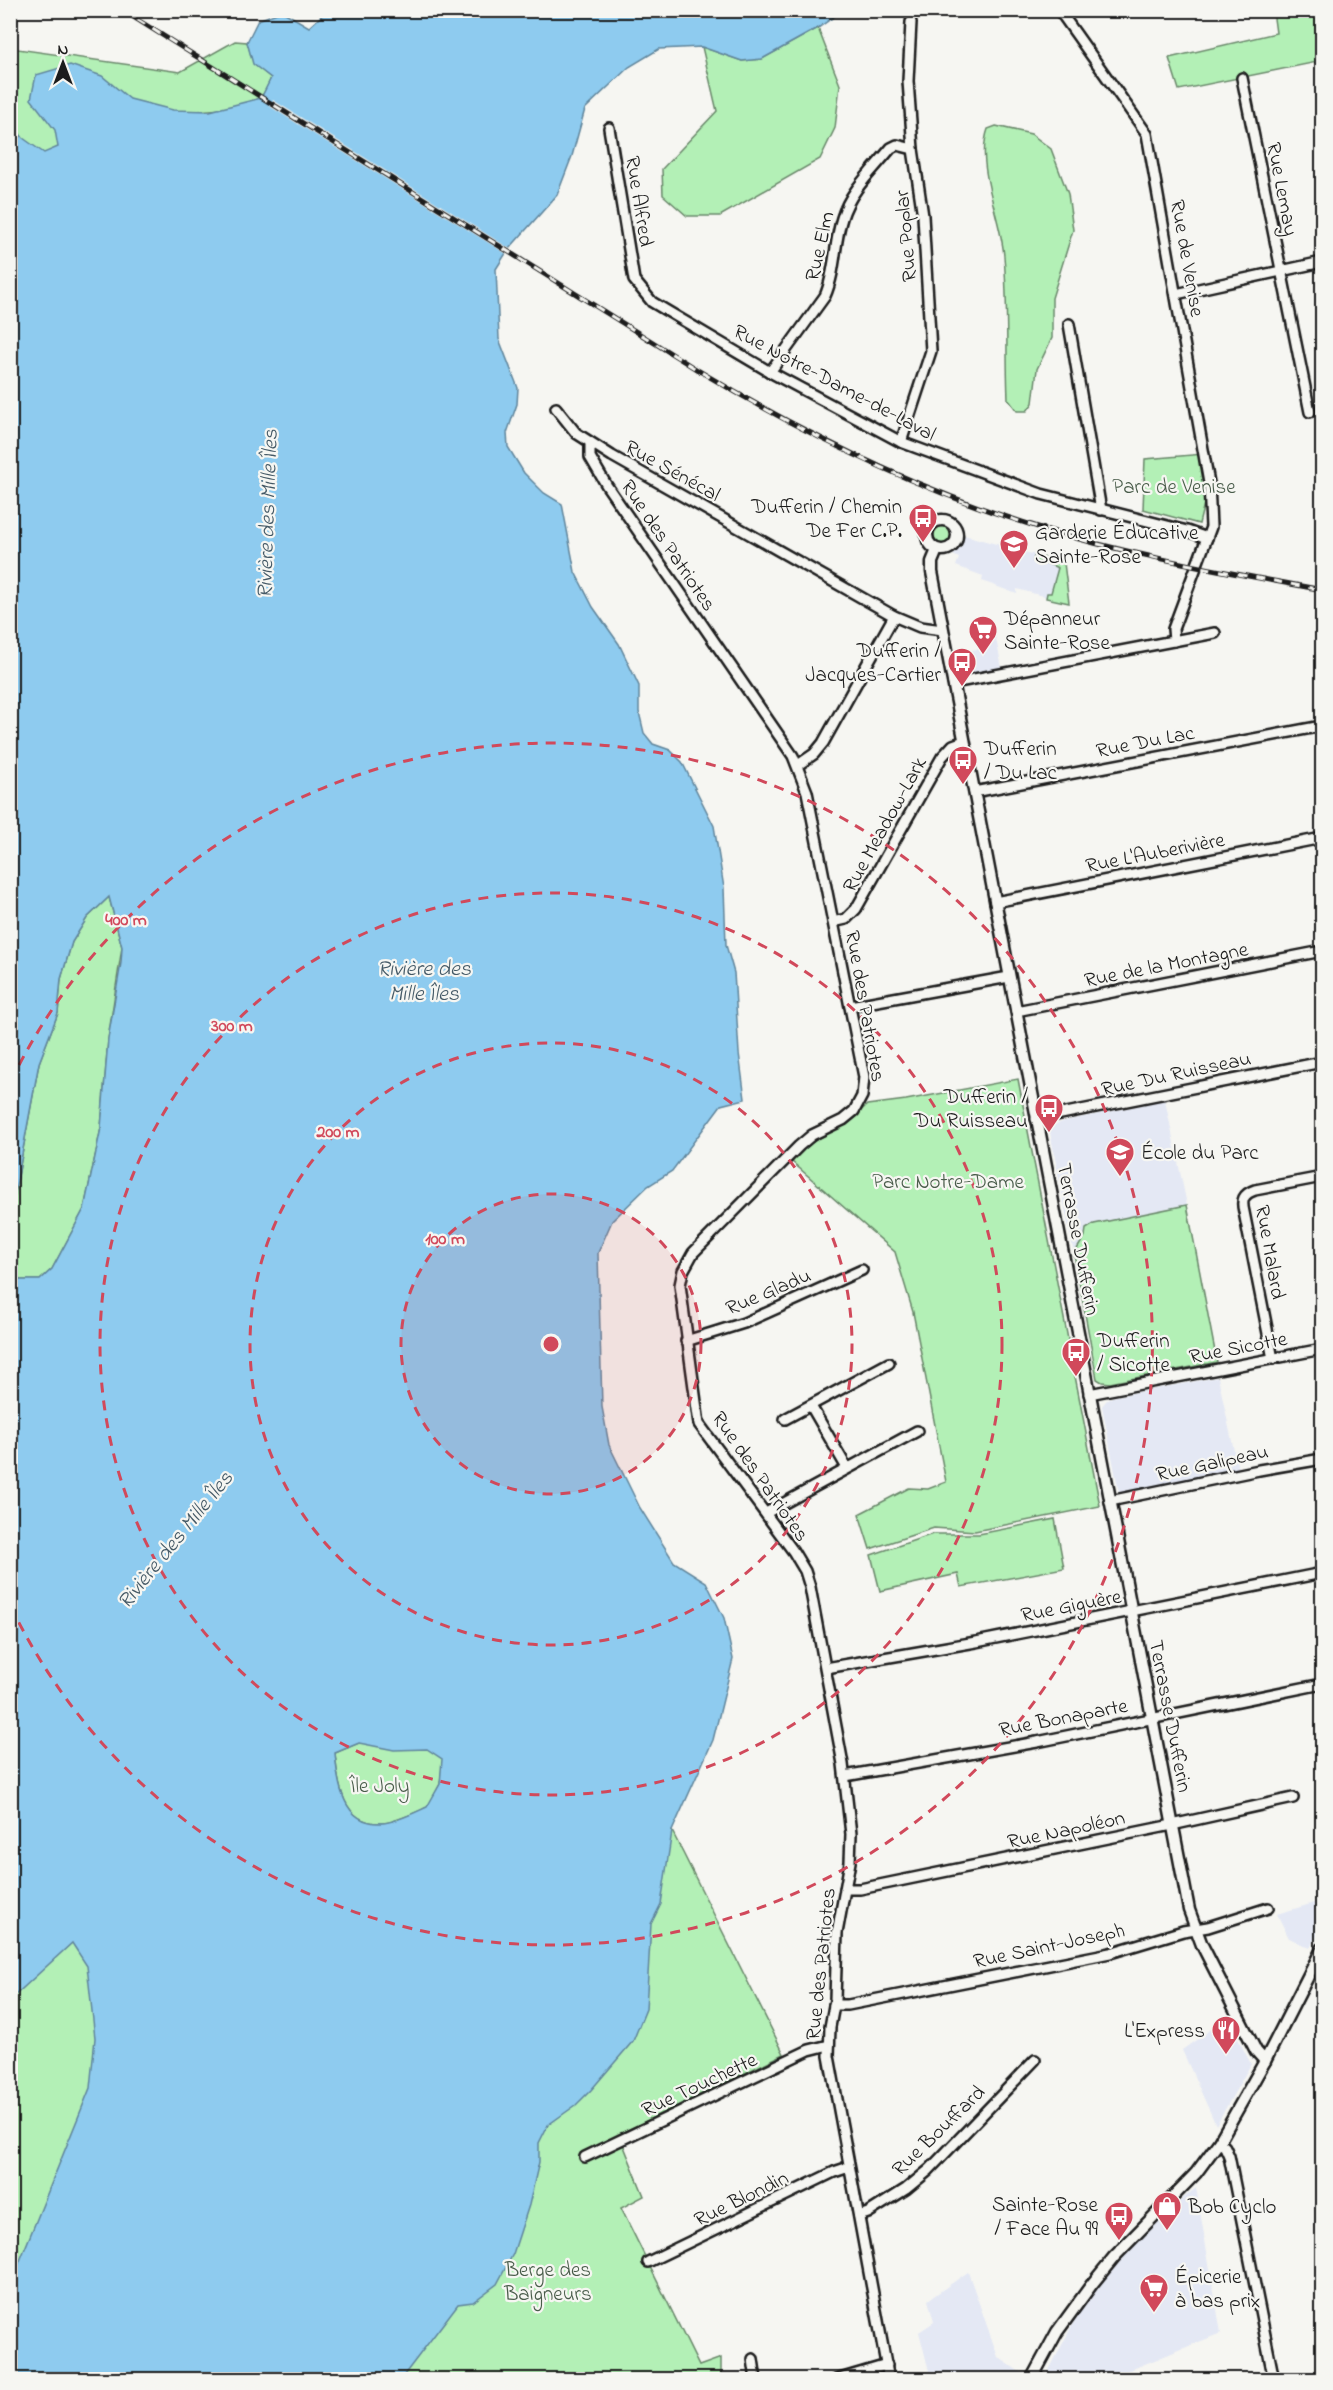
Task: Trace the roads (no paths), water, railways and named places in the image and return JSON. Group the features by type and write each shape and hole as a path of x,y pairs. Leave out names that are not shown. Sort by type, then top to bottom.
{"street":[{"name":"Rue de Venise","path":"1059,10 1147,134 1209,483 1212,515 1207,538 1174,626 1174,641"},
{"name":"Rue Poplar","path":"901,442 930,351 923,216 913,149 908,81 911,22"},
{"name":"Rue Lemay","path":"1242,78 1310,412"},
{"name":"Rue Alfred","path":"609,128 634,280"},
{"name":"Rue Elm","path":"770,372 830,286 842,218 851,197 891,148 897,145 913,149"},
{"path":"1176,294 1323,262"},
{"name":"Rue Notre-Dame-de-Laval","path":"634,280 652,302 770,372 901,442 1041,494 1207,538"},
{"path":"1069,324 1101,510"},
{"name":"Rue Sénécal","path":"556,408 567,424 590,443 894,616 926,629 943,630"},
{"name":"Rue des Patriotes","path":"590,443 588,451 591,460 607,486 798,765 807,792 864,1077 864,1089 860,1102 850,1115 812,1135 799,1146 688,1260 680,1285 686,1341 700,1425 766,1513 806,1574 826,1668 845,1776 852,1834 837,1933 834,2005 829,2045 830,2064 889,2379"},
{"name":"Terrasse Dufferin","path":"937,550 931,569 1188,1902 1195,1929 1256,2051 1265,2061"},
{"path":"798,765 814,754 824,743 894,616"},
{"path":"953,683 1215,633"},
{"name":"Rue Du Lac","path":"974,792 1323,726"},
{"name":"Rue Meadow-Lark","path":"833,922 846,919 856,909 944,754 953,745 964,741"},
{"name":"Rue L'Auberivière","path":"995,902 1323,838"},
{"name":"Rue de la Montagne","path":"1016,1011 1323,951"},
{"path":"850,1006 1009,977"},
{"name":"Rue Du Ruisseau","path":"1036,1119 1323,1062"},
{"name":"Rue Malard","path":"1273,1359 1243,1197 1246,1193 1255,1190 1323,1177"},
{"name":"Rue Gladu","path":"686,1341 744,1323 862,1270"},
{"name":"Rue Sicotte","path":"1089,1394 1323,1349"},
{"path":"785,1419 889,1363"},
{"path":"811,1406 847,1468"},
{"path":"766,1513 917,1431"},
{"name":"Rue Galipeau","path":"1110,1501 1258,1470 1323,1460"},
{"name":"Rue Giguère","path":"826,1668 1323,1573"},
{"name":"Rue Bonaparte","path":"845,1776 1152,1719 1323,1684"},
{"name":"Rue Napoléon","path":"845,1889 871,1887 1293,1798"},
{"name":"Rue Saint-Joseph","path":"834,2005 845,2005 1091,1957 1208,1927 1268,1908"},
{"path":"1031,2379 1057,2332 1092,2283 1201,2167 1219,2142 1265,2061 1323,1949"},
{"name":"Rue Touchette","path":"585,2157 809,2050 829,2045"},
{"name":"Rue Bouffard","path":"859,2216 868,2213 906,2189 929,2170 1035,2060"},
{"path":"1219,2142 1225,2147 1229,2156 1274,2379"},
{"name":"Rue Blondin","path":"648,2262 834,2172 849,2167"},
{"path":"753,2359 756,2379"},
{"path":"836,2379 887,2365"}],"water":[{"name":"Rivière des Mille Îles","path":"328,10 842,11 818,28 762,59 742,61 702,47 659,49 629,67 585,109 572,156 557,195 508,250 496,269 499,339 518,388 517,404 507,433 508,447 524,473 544,493 562,504 575,572 593,607 619,644 639,686 639,712 644,733 653,744 670,750 682,762 714,826 724,888 726,945 734,973 739,1053 745,1099 721,1105 672,1171 648,1186 612,1221 598,1253 602,1407 609,1445 640,1508 674,1562 706,1582 724,1618 733,1659 713,1740 672,1831 661,1904 651,1924 646,2009 633,2041 576,2105 548,2125 539,2143 539,2162 529,2205 513,2254 497,2284 473,2302 458,2304 401,2379 11,2379 11,2283 90,2088 95,2038 87,1966 72,1943 11,1999 11,1277 17,1280 40,1280 52,1269 84,1209 101,1128 108,1039 122,947 109,897 87,918 72,942 61,979 58,1013 39,1063 11,1214 10,121 23,138 44,153 58,147 55,130 31,99 36,75 70,65 102,76 130,99 173,110 210,111 261,98 271,78 253,64 247,42 258,20 282,11 309,27","holes":["359,1743 394,1750 427,1749 442,1759 440,1784 427,1807 393,1821 369,1822 350,1810 345,1800 338,1777 335,1753"]}],"railway":[{"path":"122,10 696,369 820,438 949,496 1038,527 1108,547 1179,563 1322,590"}],"place":[{"name":"Dufferin / Chemin De Fer C.P.","path":"923,544"},
{"name":"Garderie Éducative Sainte-Rose","path":"1014,570"},
{"name":"Dépanneur Sainte-Rose","path":"983,656"},
{"name":"Dufferin / Jacques-Cartier","path":"962,688"},
{"name":"Dufferin / Du Lac","path":"963,786"},
{"name":"Dufferin / Du Ruisseau","path":"1049,1134"},
{"name":"École du Parc","path":"1120,1178"},
{"name":"Dufferin / Sicotte","path":"1076,1378"},
{"name":"L'Express","path":"1226,2056"},
{"name":"Bob Cyclo","path":"1167,2232"},
{"name":"Sainte-Rose / Face Au 99","path":"1119,2242"},
{"name":"Épicerie à bas prix","path":"1154,2314"}],"park label":[{"name":"Parc de Venise","path":"1174,486"},
{"name":"Parc Notre-Dame","path":"948,1181"},
{"name":"Île Joly","path":"380,1785"},
{"name":"Berge des Baigneurs","path":"548,2281"}]}
